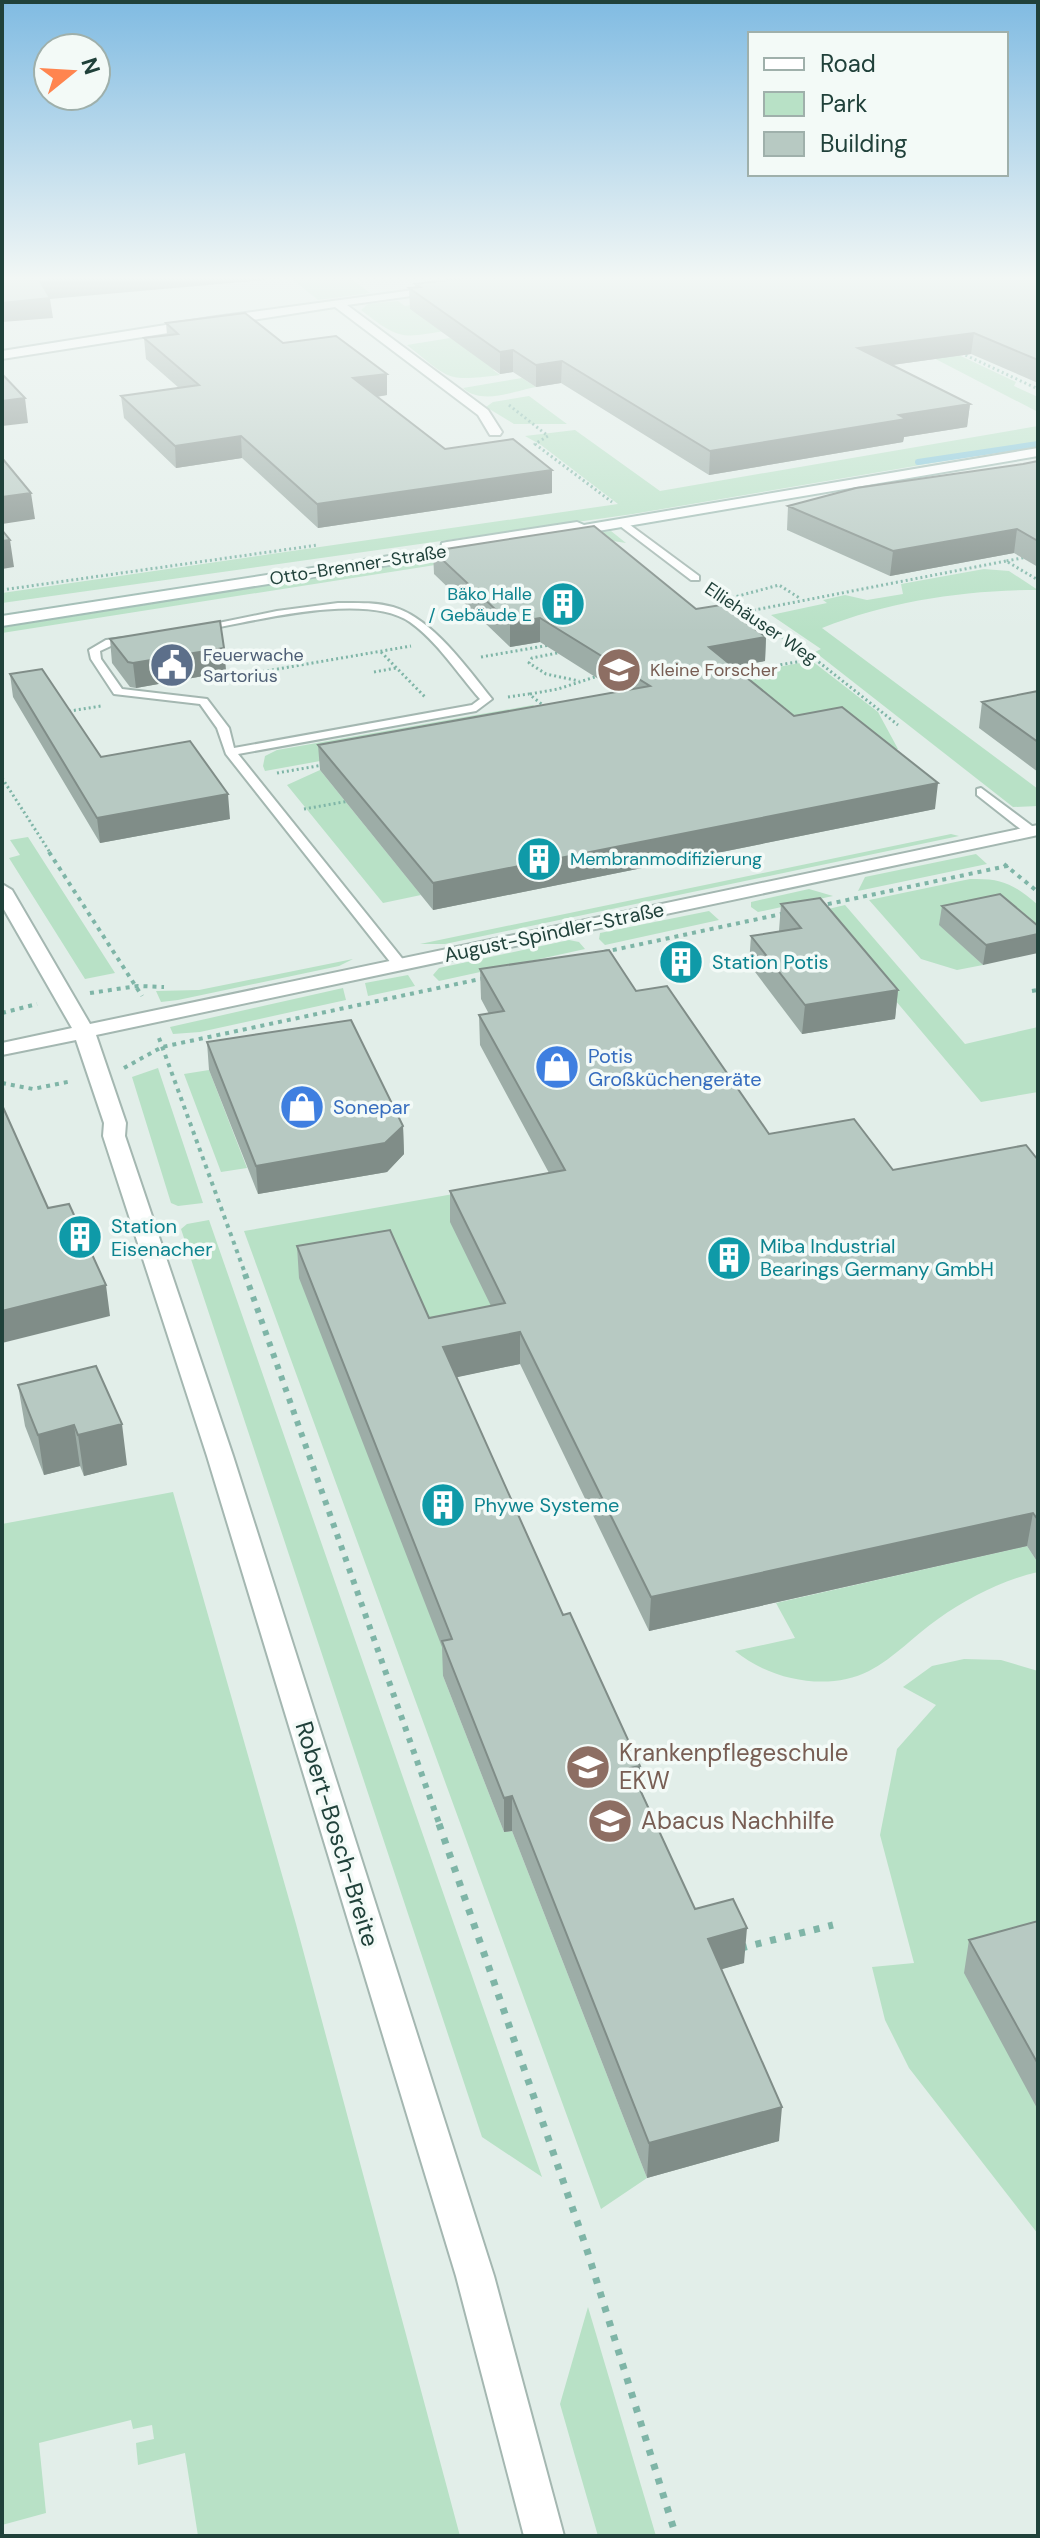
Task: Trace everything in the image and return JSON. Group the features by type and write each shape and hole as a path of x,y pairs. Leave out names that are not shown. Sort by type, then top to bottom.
{"street":[{"path":"460,395 483,413 495,432"},
{"name":"Otto-Brenner-Straße","path":"2,621 623,524 1038,452"},
{"name":"Otto-Brenner-Straße","path":"2,613 714,507"},
{"name":"August-Spindler-Straße","path":"2,1049 1036,833"},
{"name":"Robert-Bosch-Breite","path":"2,890 67,998 93,1076 103,1125 114,1136 220,1456 470,2261 544,2536"},
{"name":"Robert-Bosch-Breite","path":"2,915 53,1001 77,1033"}],"lane":[{"name":"Elliehäuser Weg","path":"623,524 695,578"},
{"path":"185,630 351,604 389,607 413,619 486,699 476,708 230,752"},
{"path":"140,638 102,645 94,654 118,692 203,701 223,728 230,752 400,965"},
{"path":"981,792 1036,833"}],"path":[{"path":"540,428 548,436 535,444 613,503"},
{"path":"716,618 1038,555"},
{"path":"980,559 989,564"},
{"path":"1006,561 1038,580"},
{"path":"898,574 909,579"},
{"name":"Elliehäuser Weg","path":"695,578 815,659 898,725"},
{"path":"727,599 779,585 802,600"},
{"path":"160,697 213,680 434,642"},
{"path":"452,662 561,643"},
{"path":"381,651 442,714"},
{"path":"566,652 532,658 529,663 546,674 579,681"},
{"path":"723,675 815,659"},
{"path":"374,672 397,668"},
{"path":"486,699 529,694 603,674"},
{"path":"529,694 541,706 556,704"},
{"path":"59,713 102,706"},
{"path":"251,778 326,764"},
{"path":"2,778 138,986 151,1018 323,1489 586,2247 676,2536"},
{"path":"279,814 353,800"},
{"path":"804,909 1007,866 1036,833"},
{"path":"602,953 789,913"},
{"path":"2,1083 33,1089 93,1076 131,1066 162,1047 492,976"},
{"path":"2,1013 53,1001"},
{"path":"207,1037 213,1052"},
{"path":"728,1951 833,1925"}],"green space":[{"path":"1006,395 1038,397 1038,412"},
{"path":"529,396 567,424 514,424 486,407 493,402"},
{"path":"1038,426 1038,445 633,514 2,603 2,593 618,504 525,436 575,430 660,491"},
{"path":"611,531 626,543 600,539 2,633 5,627"},
{"path":"984,569 1009,571 1038,590 983,592 928,599 874,611 822,628 1038,789 1038,806 1013,807 815,652 821,649 771,615 827,603 823,600 845,595 867,600 903,594 901,584"},
{"path":"812,661 878,712 898,749 887,751 609,697"},
{"path":"533,705 538,709 425,742 265,771 263,766 265,756 277,750"},
{"path":"320,770 421,895 383,903 287,785"},
{"path":"951,834 959,836 445,944 420,944"},
{"path":"28,837 115,973 85,979 9,858 20,855 10,840"},
{"path":"976,854 987,864 858,891 865,877"},
{"path":"970,879 1007,884 1038,905 1038,935 940,925 983,965 957,970 921,959 869,900"},
{"path":"809,889 833,896 758,912 751,907 751,902"},
{"path":"845,905 965,1044 1038,1027 1038,1092 981,1102 820,911"},
{"path":"709,911 719,920 605,945 599,939 600,933"},
{"path":"569,940 579,942 585,949 439,981 433,975 439,968"},
{"path":"353,959 339,966 178,1000 161,1002 156,991 199,990"},
{"path":"408,975 415,986 368,996 365,983"},
{"path":"343,988 346,1000 200,1032 173,1034 170,1027"},
{"path":"158,1068 203,1203 178,1206 171,1203 132,1077"},
{"path":"209,1070 247,1168 221,1172 184,1074"},
{"path":"749,1142 505,1336 430,1350 453,1673 443,1676 504,1832 512,1831 647,2178 601,2209 244,1231"},
{"path":"209,1220 542,2177 482,2137 181,1229 187,1224"},
{"path":"173,1492 296,1924 460,2536 198,2536 185,2453 138,2465 136,2443 154,2439 152,2425 133,2429 131,2420 39,2443 46,2513 2,2525 2,1524"},
{"path":"1027,1546 1038,1563 1038,1572 999,1585 961,1604 878,1666 853,1677 836,1681 800,1680 765,1669 735,1651 795,1638 776,1603"},
{"path":"964,1659 1001,1660 1038,1671 1038,2234 909,2068 885,2020 872,1967 914,1963 880,1835 897,1749 936,1705 903,1687 932,1666"},
{"path":"588,2307 656,2536 598,2536 560,2404"}],"building":[{"path":"2,395 25,398 2,401"},
{"path":"376,395 445,449 513,439 552,470 317,504 241,436 175,446 121,396"},
{"path":"619,395 953,395 970,404 899,415 906,419 710,451"},
{"path":"2,458 31,493 2,497"},
{"path":"1038,461 1038,541 1017,529 893,551 788,506 856,488"},
{"path":"594,526 696,609 721,605 766,637 709,647 794,716 842,707 938,783 433,883 318,745 650,686 540,618 510,623 433,551"},
{"path":"2,530 10,540 2,541"},
{"path":"220,621 224,648 133,663 128,662 110,639"},
{"path":"42,669 101,757 190,741 228,794 97,818 10,674"},
{"path":"1038,691 1038,742 982,702"},
{"path":"1000,894 1038,926 1038,934 986,945 942,906"},
{"path":"820,898 898,990 805,1005 751,936 801,928 781,904"},
{"path":"609,950 636,991 667,986 769,1134 854,1119 893,1170 1026,1145 1038,1160 1038,1520 1033,1513 651,1597 520,1332 443,1347 563,1615 570,1613 640,1766 630,1768 695,1909 733,1899 747,1928 708,1939 782,2107 649,2143 512,1796 504,1798 442,1641 452,1639 297,1246 390,1230 429,1318 505,1303 450,1191 565,1170 479,1015 504,1011 480,969"},
{"name":"Sonepar","path":"351,1020 403,1126 385,1143 256,1166 207,1042"},
{"path":"2,1105 48,1208 69,1204 106,1285 2,1311"},
{"path":"96,1366 122,1424 78,1435 74,1425 38,1435 18,1385"},
{"path":"1038,1921 1038,2064 969,1940"}],"waterway":[{"path":"918,462 1038,444"}],"place":[{"name":"Bäko Halle / Gebäude E","path":"563,604"},
{"name":"Feuerwache Sartorius","path":"172,665"},
{"name":"Kleine Forscher","path":"619,670"},
{"name":"Membranmodifizierung","path":"539,859"},
{"name":"Station Potis","path":"681,962"},
{"name":"Potis Großküchengeräte","path":"557,1067"},
{"name":"Sonepar","path":"302,1107"},
{"name":"Station Eisenacher","path":"80,1237"},
{"name":"Miba Industrial Bearings Germany GmbH","path":"729,1258"},
{"name":"Phywe Systeme","path":"443,1505"},
{"name":"Krankenpflegeschule EKW","path":"588,1767"},
{"name":"Abacus Nachhilfe","path":"610,1821"}]}
